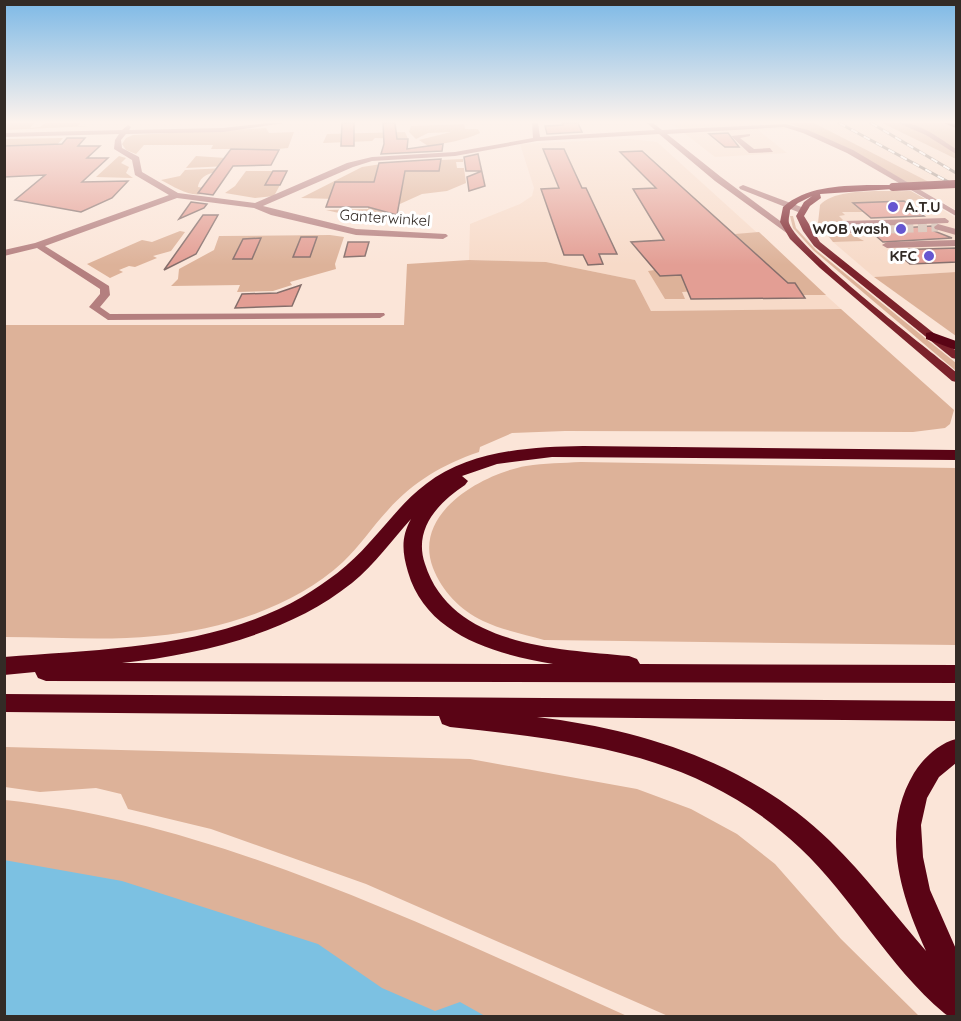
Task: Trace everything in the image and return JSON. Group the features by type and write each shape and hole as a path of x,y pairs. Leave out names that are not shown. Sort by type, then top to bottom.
{"highway":[{"path":"931,336 957,346"},
{"path":"4,666 151,651 244,631 271,621 316,598 355,570 400,516 430,487 470,466 496,458 525,454 956,455"},
{"path":"525,454 471,474 456,483 429,505 420,519 412,549 414,567 421,585 434,604 452,620 480,636 516,650 553,658 714,673"},
{"path":"4,672 957,674"},
{"path":"4,703 957,711"},
{"path":"353,706 610,737 677,756 721,777 768,806 808,838 854,887 916,962 957,1004"},
{"path":"957,749 944,756 924,781 911,804 908,839 913,885 939,950 957,977"}],"main road":[{"path":"957,184 831,190 802,197 788,207 784,222 788,231 823,266 957,378"},
{"path":"831,190 813,199 801,210 800,216 807,231 817,244 957,357"}],"street":[{"path":"138,171 138,173 176,195"},
{"path":"256,206 340,171"},
{"path":"710,171 788,231"},
{"path":"721,171 760,196 788,207"},
{"path":"882,171 957,214"},
{"path":"4,253 38,245 176,195"},
{"name":"Ganterwinkel","path":"176,195 256,206 273,213 356,232 442,236"},
{"path":"741,195 801,210"},
{"path":"760,196 802,197"},
{"path":"864,230 846,230 840,227 845,224 942,224 957,232"},
{"path":"887,245 957,243"},
{"path":"38,245 105,288 105,295 94,308 108,317 380,315"}],"shaded area":[{"path":"103,171 127,171 126,173 133,178 96,177"},
{"path":"184,171 223,171 204,177 198,187 214,190 199,194 180,190 161,180 180,176"},
{"path":"246,171 273,171 265,185 280,185 274,196 255,198 225,193 235,186"},
{"path":"355,171 464,171 466,183 447,191 422,194 380,213 371,211 360,218 326,210 368,209 370,200 301,198"},
{"path":"528,171 689,171 841,309 651,311 635,280 546,262 469,260 470,224 520,204 532,196 534,188"},
{"path":"887,171 907,171 929,182 908,183"},
{"path":"907,171 956,171 956,210 908,183 927,181"},
{"path":"911,191 927,200 854,203 864,212 842,212 845,215 839,216 843,220 835,225 864,241 833,242 818,223 820,205 838,195"},
{"path":"927,200 956,218 956,272 874,277 833,242 863,241 835,225 838,216 853,203"},
{"path":"790,216 793,216 796,228 816,250 956,363 956,371 813,250 793,228"},
{"path":"180,231 185,232 171,251 153,256 157,258 135,267 129,266 119,270 123,272 110,278 87,264 142,240 152,242"},
{"path":"759,232 826,295 803,295 795,283 788,283 735,234"},
{"path":"330,235 344,237 335,264 336,269 290,282 292,285 273,291 237,292 240,285 171,286 178,279 179,269 214,250 219,236"},
{"path":"469,260 546,262 635,280 651,311 841,309 954,410 950,424 945,428 913,432 565,431 512,433 480,447 479,452 441,468 418,483 388,510 343,562 303,592 280,604 230,622 155,636 99,639 5,637 5,325 404,325 407,264"},
{"path":"655,270 660,276 717,272 698,291 682,292 685,299 665,299 648,271"},
{"path":"956,272 956,336 874,277"},
{"path":"581,462 956,468 956,645 544,640 490,624 475,617 459,605 441,584 433,568 429,548 432,530 442,514 455,499 472,487 509,470 533,465"},
{"path":"5,747 470,759 637,789 691,809 737,834 775,864 841,939 919,1016 668,1016 366,884 211,829 128,809 121,794 96,788 40,792 5,787"},
{"path":"5,800 85,812 165,831 244,856 401,915 627,1016 5,1016"}],"water":[{"path":"4,860 122,881 318,944 382,988 435,1011 460,1002 485,1016 5,1016"}],"building":[{"path":"4,171 94,171 82,182 128,181 112,198 81,212 15,200 45,175 4,177"},
{"path":"215,171 230,171 213,195 198,193"},
{"path":"273,171 287,171 280,185 265,185"},
{"path":"377,171 439,171 405,171 397,215 368,207 326,207 335,182 374,182"},
{"path":"482,171 485,186 469,191 467,177"},
{"path":"552,171 574,171 582,188 586,188 617,254 599,254 603,264 588,265 583,255 564,255 541,189 559,188"},
{"path":"639,171 664,171 788,283 795,283 805,298 691,299 681,275 660,276 631,242 664,240 633,189 656,188"},
{"name":"A.T.U","path":"904,201 924,216 871,218 853,203"},
{"path":"191,202 207,204 204,208 179,219"},
{"path":"203,215 218,215 196,254 164,270"},
{"path":"932,226 934,231 952,238 883,242 869,230"},
{"path":"301,237 317,237 310,257 293,257"},
{"path":"261,238 252,259 233,259 243,239"},
{"path":"348,242 369,242 365,256 344,257"},
{"name":"KFC","path":"957,248 957,262 910,264 893,250"},
{"path":"301,285 292,306 235,308 242,294 277,293"}],"tunnel":[{"path":"864,230 938,227"}],"railway":[{"path":"927,171 956,186"},
{"path":"952,171 956,173"}],"place":[{"name":"A.T.U","path":"893,207"},
{"name":"WOB wash","path":"901,229"},
{"name":"KFC","path":"929,256"}]}
